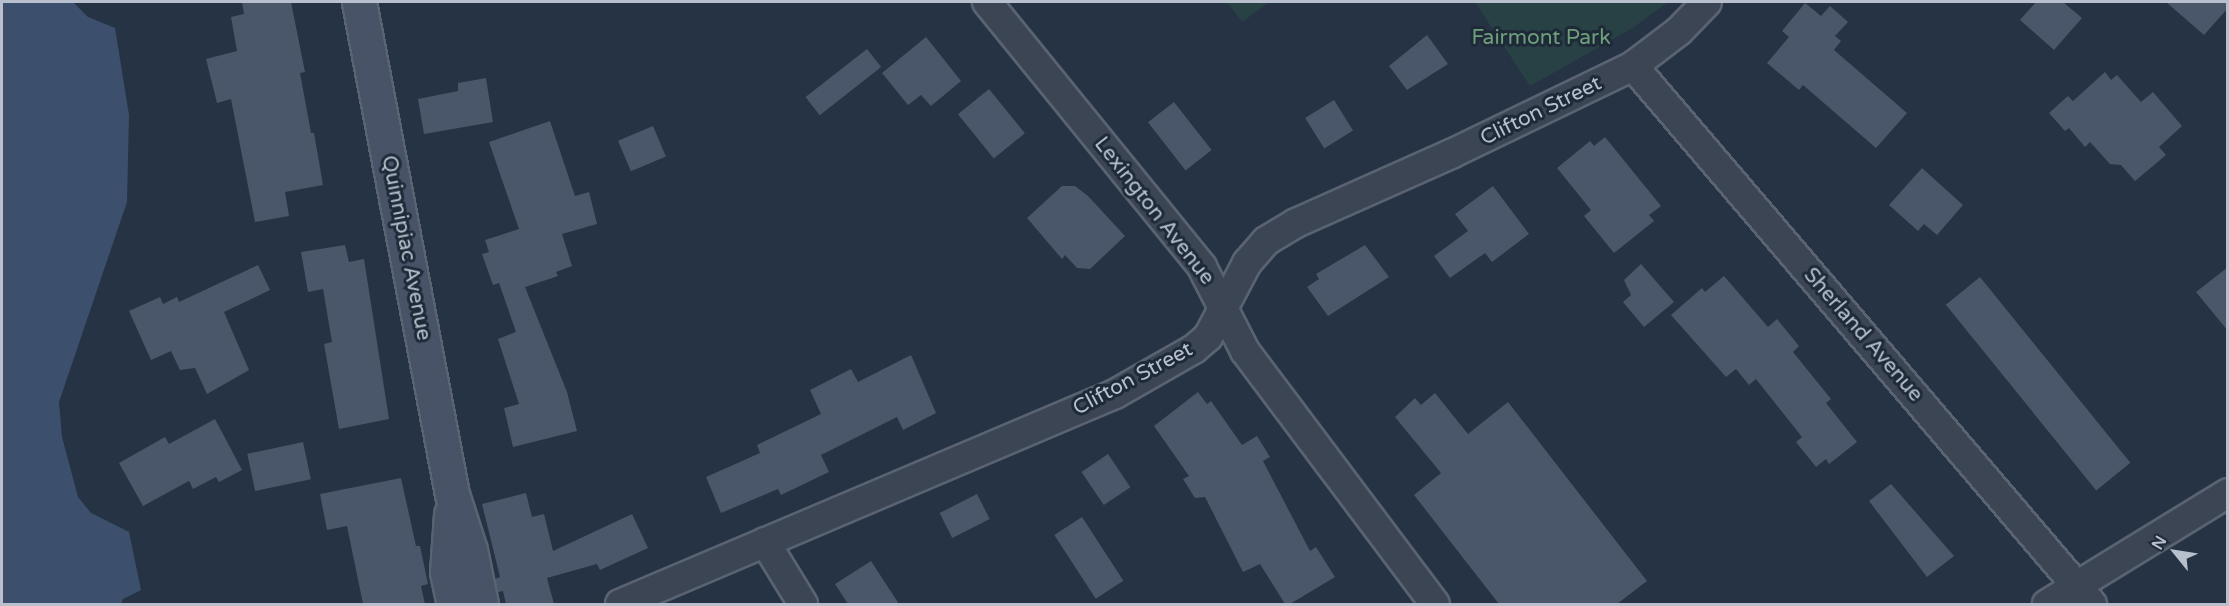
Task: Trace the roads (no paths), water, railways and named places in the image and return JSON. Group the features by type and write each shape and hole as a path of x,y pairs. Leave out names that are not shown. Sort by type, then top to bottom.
{"main road":[{"name":"Quinnipiac Avenue","path":"359,2 452,494 470,550 481,604"},
{"name":"Quinnipiac Avenue","path":"452,494 447,572 454,604"}],"street":[{"name":"Lexington Avenue","path":"987,2 1202,267 1225,307 1245,351 1435,604"},
{"name":"Clifton Street","path":"620,604 1115,394 1194,349 1208,337 1247,262 1266,241 1296,223 1461,149 1633,66 1679,31 1707,2"},
{"name":"Sherland Avenue","path":"1633,66 2084,595"},
{"path":"2047,604 2084,595 2228,493"},
{"path":"765,542 803,604"}],"water":[{"path":"2,2 73,2 88,17 115,28 129,115 127,202 59,402 62,437 78,497 91,513 129,532 141,590 123,599 121,604 2,604"}],"park label":[{"name":"Fairmont Park","path":"1541,38"}]}
